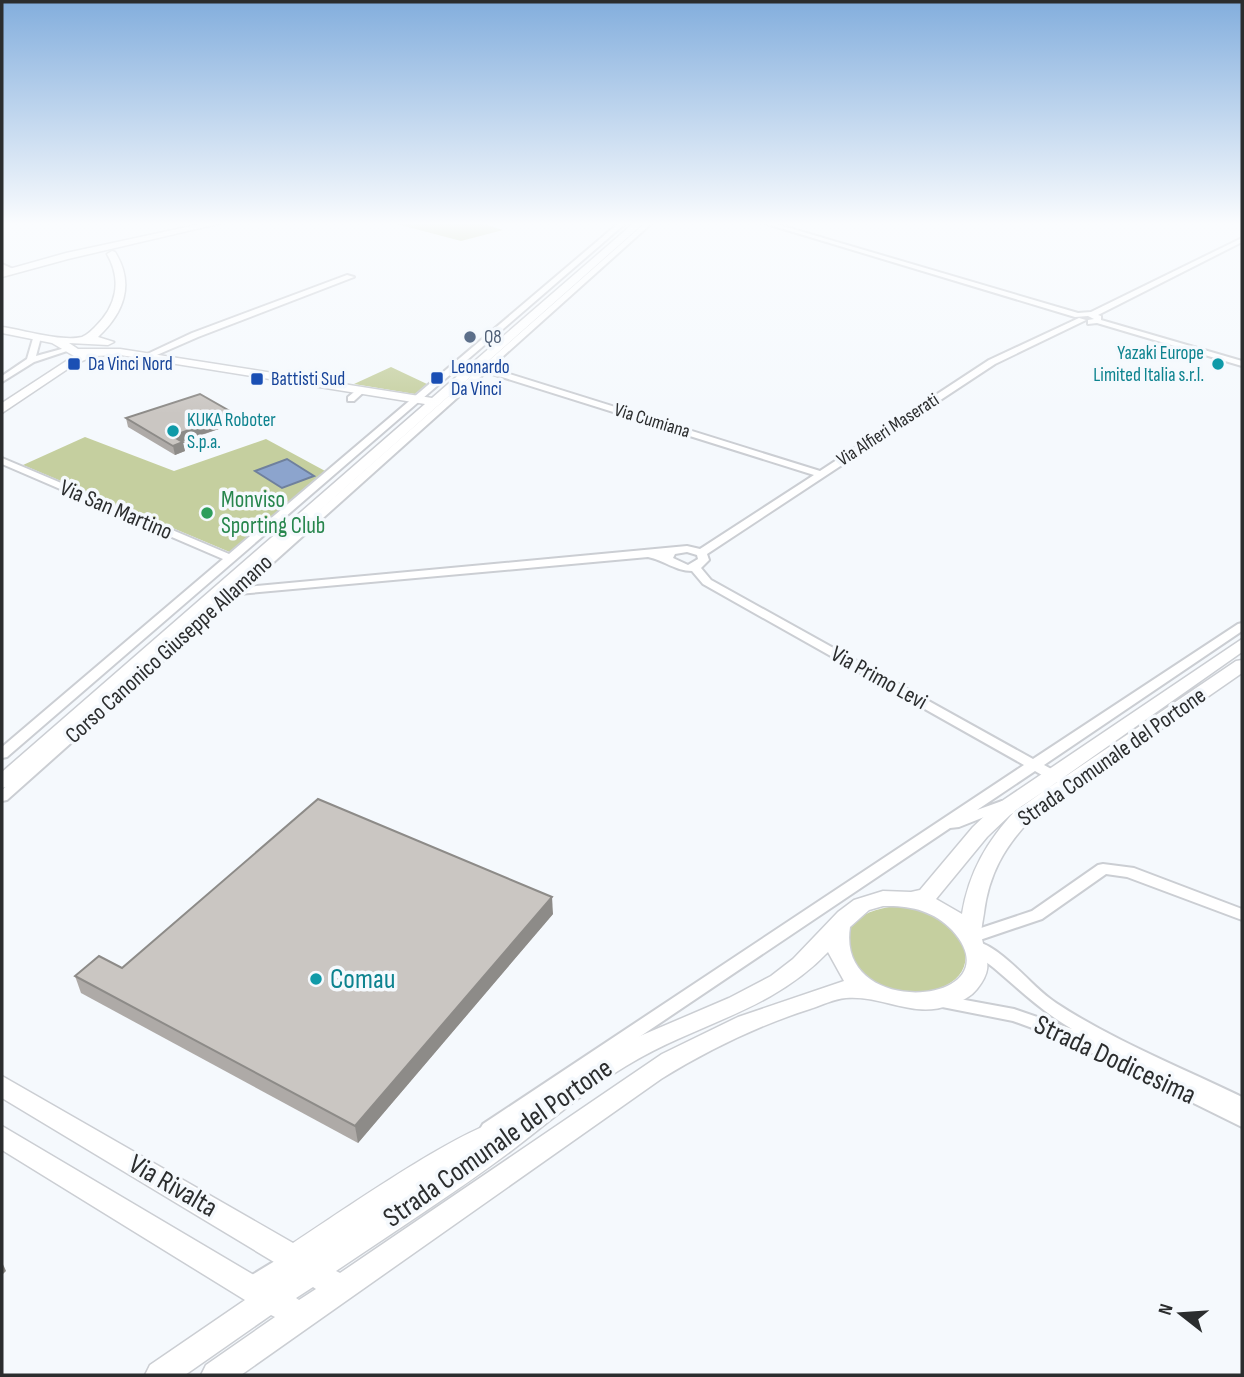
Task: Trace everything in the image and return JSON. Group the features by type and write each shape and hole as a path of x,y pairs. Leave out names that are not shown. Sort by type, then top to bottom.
{"street":[{"path":"105,349 101,334 121,286"},
{"path":"146,356 328,286"},
{"name":"Corso Canonico Giuseppe Allamano","path":"2,782 553,286"},
{"name":"Corso Canonico Giuseppe Allamano","path":"2,754 231,559 424,404 558,286"},
{"name":"Corso Canonico Giuseppe Allamano","path":"2,766 564,286"},
{"name":"Corso Canonico Giuseppe Allamano","path":"2,797 233,591 424,404 484,369 577,286"},
{"path":"975,286 1080,318 1094,318 1242,364"},
{"path":"1094,318 1151,286"},
{"name":"Via Alfieri Maserati","path":"701,552 992,362 1080,318"},
{"path":"2,410 104,327"},
{"path":"2,330 56,340 75,349 105,349"},
{"path":"31,360 37,337"},
{"path":"2,380 31,360 75,349 105,349 233,370 226,376 228,379 424,404"},
{"name":"Via Cumiana","path":"484,369 821,474"},
{"name":"Via San Martino","path":"2,461 231,559"},
{"path":"233,591 648,554 669,555 687,549 701,552 704,560 694,567 673,565 669,555"},
{"name":"Via Primo Levi","path":"694,567 707,582 1060,780"},
{"name":"Strada Comunale del Portone","path":"456,1151 1242,626"},
{"name":"Strada Comunale del Portone","path":"216,1375 342,1290 652,1072 688,1050 784,1008 838,991 874,993 900,1001 938,1001 955,994 974,976 977,963 973,942 975,888 988,859 1023,816 1060,780 1242,644"},
{"name":"Strada Comunale del Portone","path":"933,832 983,815 1024,794 1060,780 1242,665"},
{"name":"Strada Comunale del Portone","path":"911,900 933,890 986,826 1024,794"},
{"path":"973,942 1037,915 1103,869 1110,868 1129,872 1242,915"},
{"name":"Strada Comunale del Portone","path":"160,1375 259,1294 542,1115 633,1050 775,985 800,967 852,910 868,902 887,899 911,900 945,912 961,924 973,942"},
{"name":"Strada Comunale del Portone","path":"839,925 836,952 856,982 874,993"},
{"name":"Strada Dodicesima","path":"973,942 1004,965 1027,990 1048,1006 1213,1098 1242,1121"},
{"name":"Strada Dodicesima","path":"938,1001 1014,1015 1074,1036 1213,1098 1242,1105"},
{"name":"Via Rivalta","path":"2,1086 272,1245 342,1290"},
{"path":"302,1265 456,1151 542,1115"},
{"name":"Via Rivalta","path":"2,1137 259,1294 302,1317"}],"green space":[{"path":"391,367 427,384 415,394 354,384"},
{"name":"Monviso Sporting Club","path":"85,437 174,471 266,439 327,472 232,553 23,465"},
{"path":"897,906 930,913 947,923 956,933 962,943 965,962 962,971 946,986 906,992 883,986 864,974 851,958 846,942 851,926 868,913"}],"water":[{"path":"287,459 314,476 282,488 255,471"}],"building":[{"name":"KUKA Roboter S.p.a.","path":"200,394 235,414 172,436 183,442 173,446 126,418"},
{"name":"Comau","path":"318,799 552,897 355,1126 75,976 99,956 122,968"}],"place":[{"name":"Q8","path":"470,337"},
{"name":"Da Vinci Nord","path":"74,364"},
{"name":"Yazaki Europe Limited Italia s.r.l.","path":"1218,364"},
{"name":"Leonardo Da Vinci","path":"437,378"},
{"name":"Battisti Sud","path":"257,379"},
{"name":"KUKA Roboter S.p.a.","path":"173,431"},
{"name":"Monviso Sporting Club","path":"207,513"},
{"name":"Comau","path":"316,979"}]}
